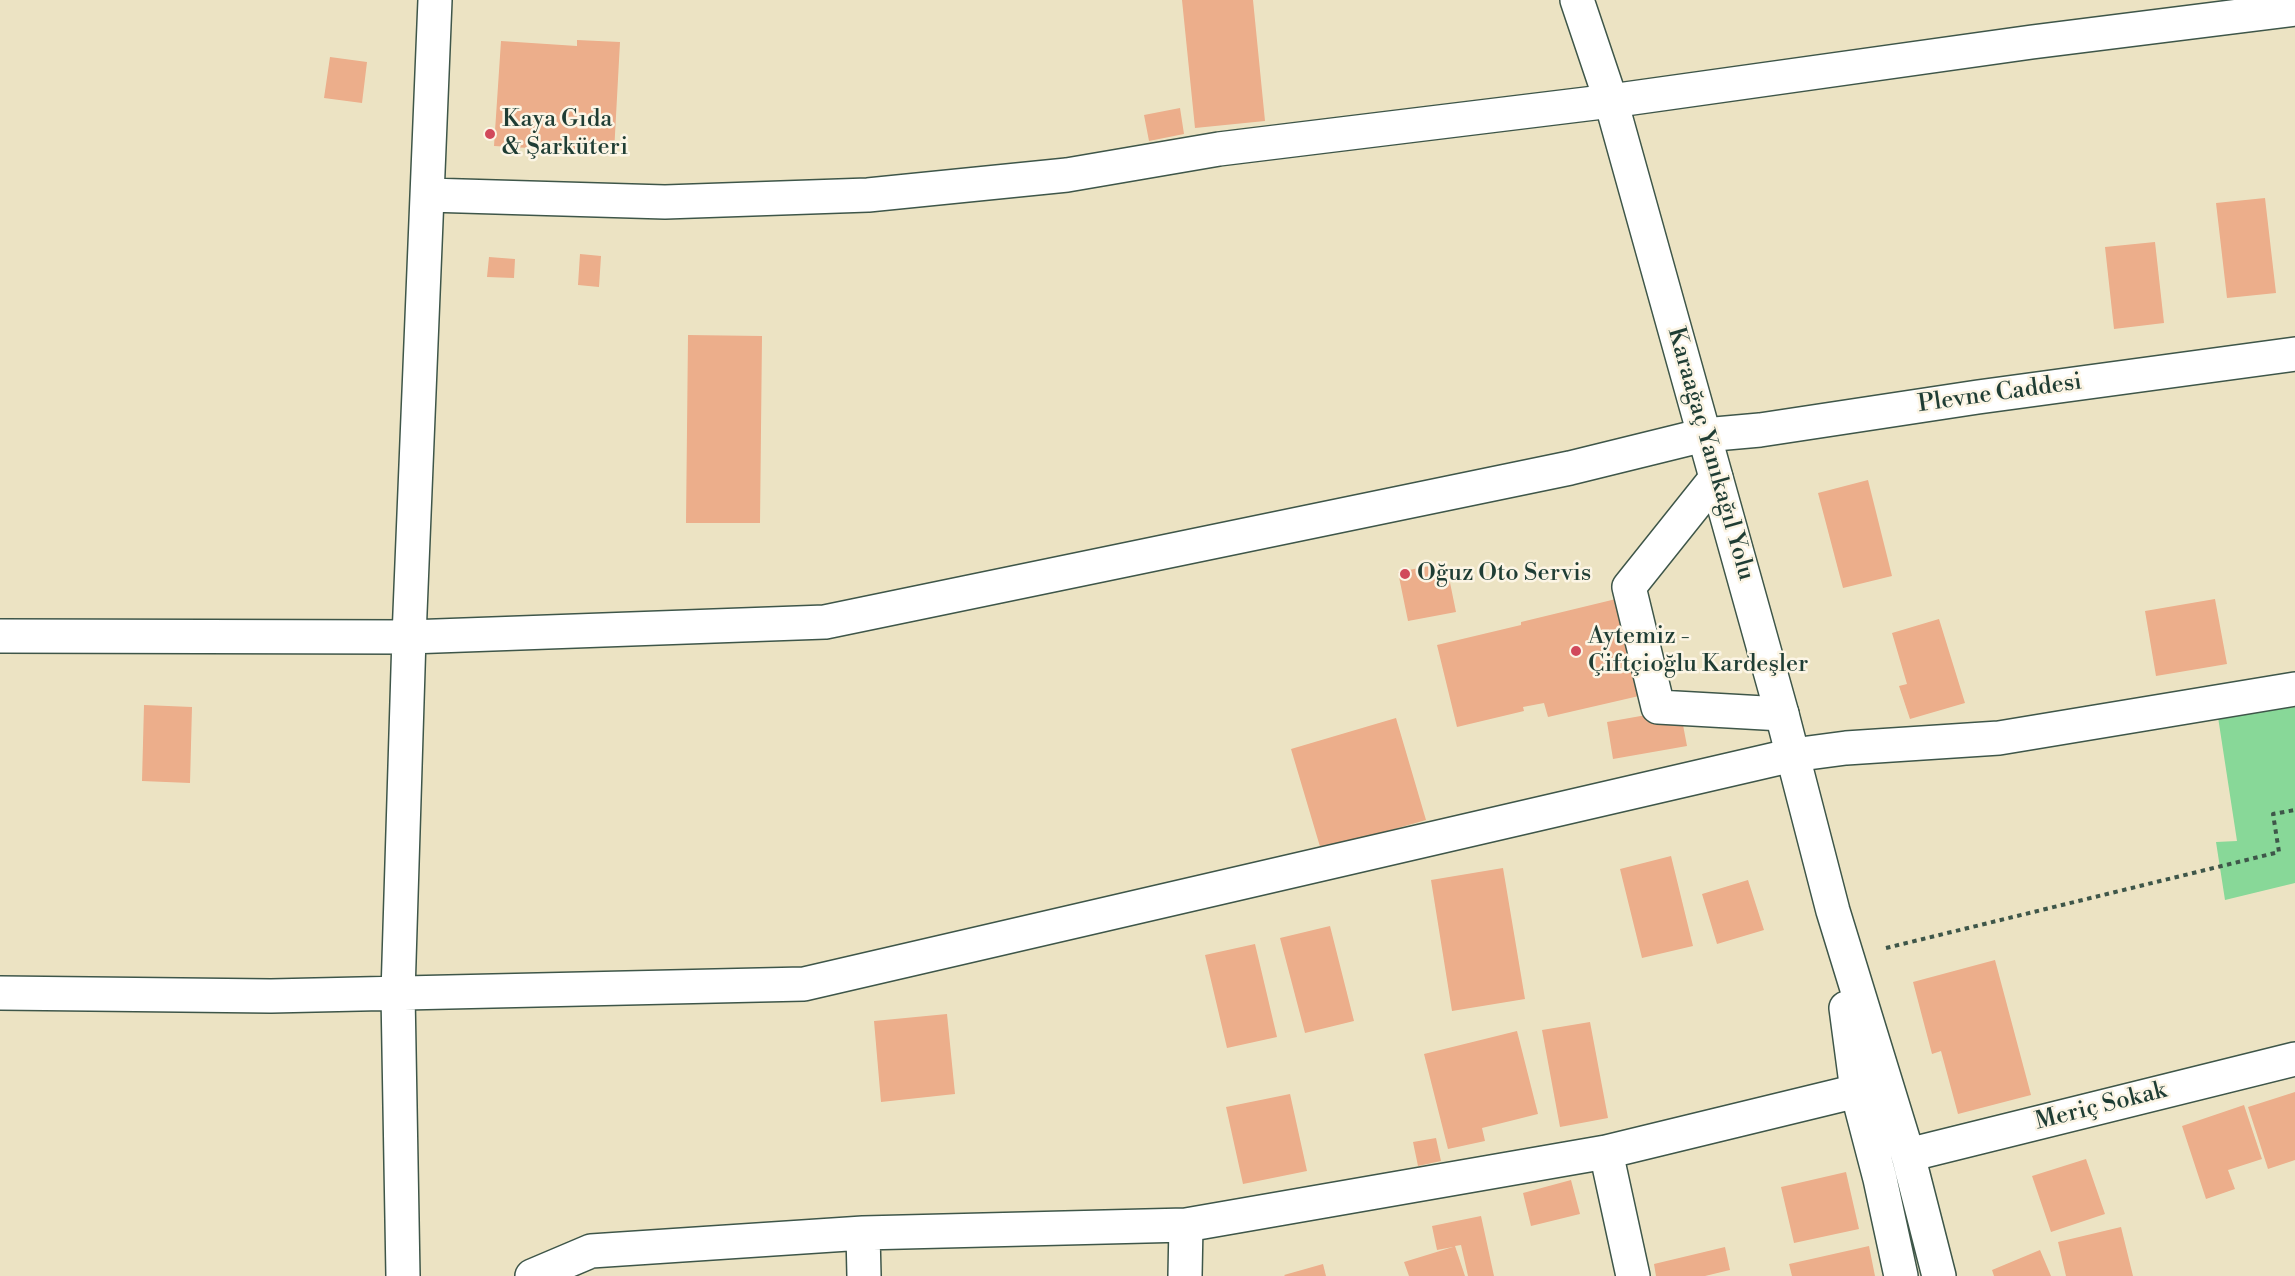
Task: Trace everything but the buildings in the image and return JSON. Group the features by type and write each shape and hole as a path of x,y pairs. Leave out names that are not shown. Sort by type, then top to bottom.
{"street":[{"path":"403,1276 398,993 409,637 435,0"},
{"name":"Karaağaç Yanıkağıl Yolu","path":"1577,0 1611,101 1782,714 1833,911"},
{"path":"428,195 665,202 868,195 1067,175 1219,149 1611,101 2032,42 2295,9"},
{"name":"Plevne Caddesi","path":"0,636 409,637 825,622 1558,470 1704,435 1760,430 1978,397 2295,354"},
{"path":"1716,478 1629,587 1658,707 1782,714"},
{"path":"0,993 271,996 804,984 1793,755 1846,748 1998,738 2295,689"},
{"path":"1833,911 1857,1091 1880,1179 1901,1276"},
{"path":"1833,911 1908,1155 1939,1276"},
{"name":"Meriç Sokak","path":"1908,1155 2295,1059"},
{"path":"532,1276 591,1251 863,1233 1186,1225 1606,1152 1857,1091"},
{"path":"1606,1152 1633,1276"},
{"path":"1185,1276 1186,1225"},
{"path":"863,1233 864,1276"}],"path":[{"path":"1886,948 2279,852 2273,814 2295,810"}],"green space":[{"path":"2295,707 2295,883 2225,900 2216,842 2237,841 2218,717"}],"place":[{"name":"Kaya Gıda & Şarküteri","path":"490,134"},
{"name":"Oğuz Oto Servis","path":"1405,574"},
{"name":"Aytemiz - Çiftçioğlu Kardeşler","path":"1576,651"}]}
